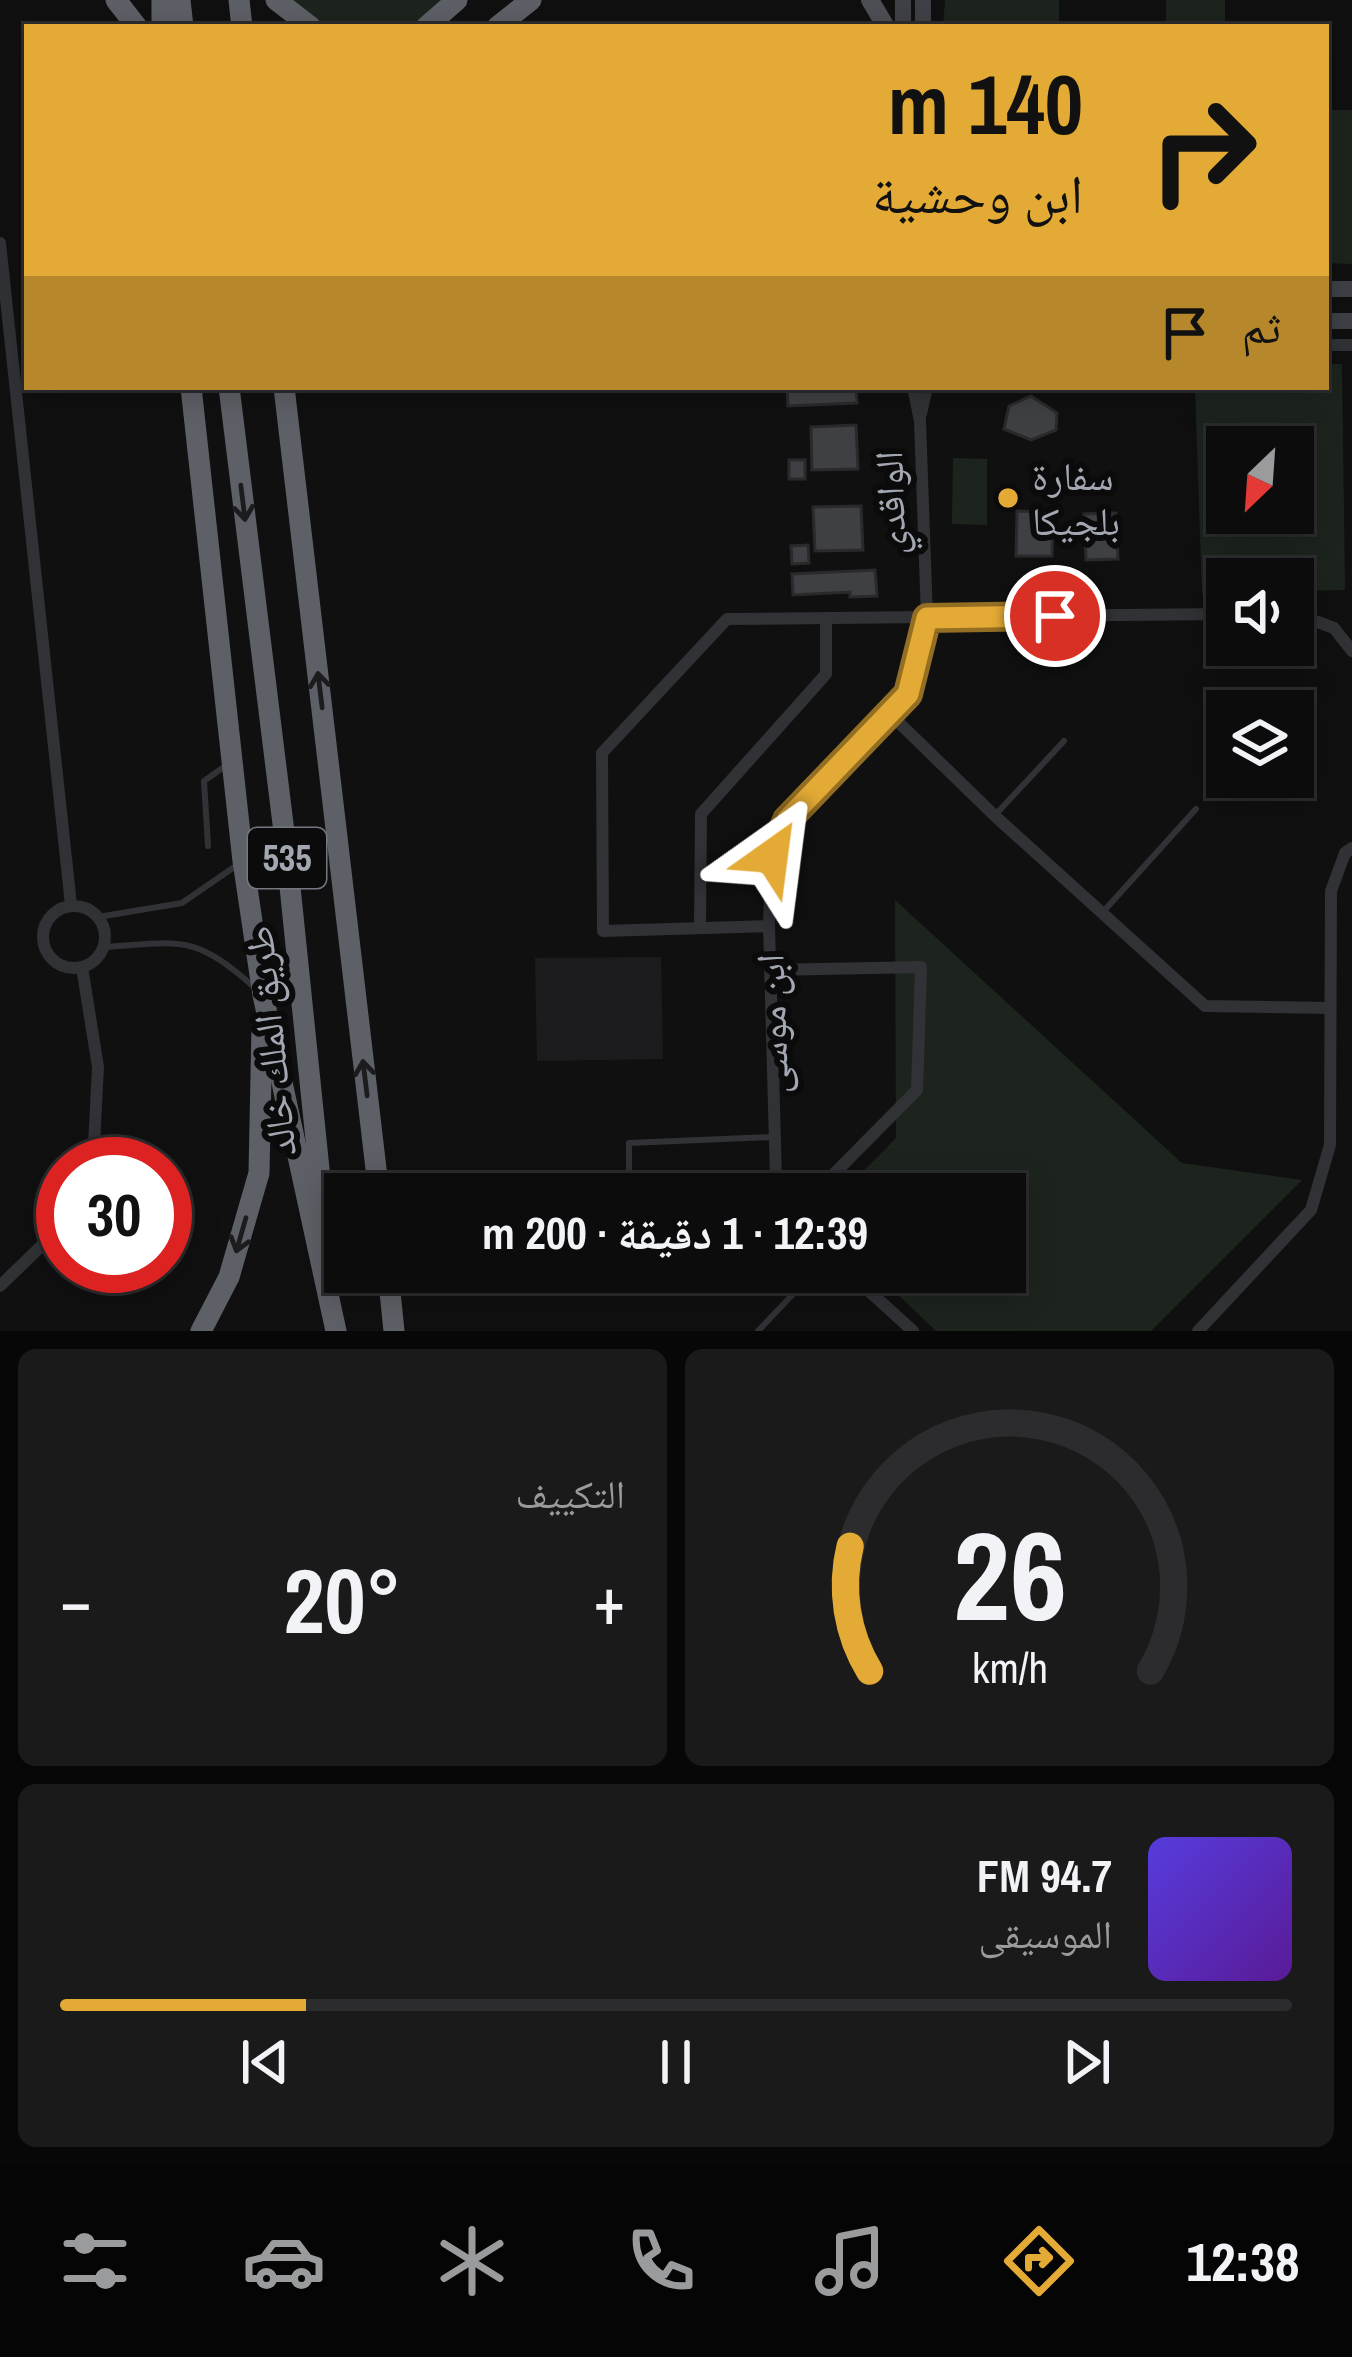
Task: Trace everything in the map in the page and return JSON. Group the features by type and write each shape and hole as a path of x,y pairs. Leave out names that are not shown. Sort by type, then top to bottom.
{"highway":[{"path":"116,0 136,24"},
{"path":"276,0 307,24"},
{"path":"429,24 457,0"},
{"path":"501,24 531,0"},
{"path":"190,390 243,861 263,995 336,1331"},
{"name":"طريق الملك خالد","path":"229,390 286,848 336,1331"},
{"name":"535","path":"284,390 377,1173"},
{"path":"290,429 297,390"},
{"path":"201,1331 229,1277 259,1173 263,995"},
{"path":"390,1293 394,1331"}],"street":[{"path":"0,242 71,905"},
{"name":"الواقدي","path":"914,390 920,421 927,618"},
{"path":"920,421 925,390"},
{"path":"769,926 603,931 602,753 728,620 1206,614"},
{"name":"ابن موسى","path":"776,1173 769,926 772,856 787,820 908,694 927,618"},
{"path":"700,928 701,814 826,674 826,619"},
{"path":"1314,621 1334,628 1352,651"},
{"path":"890,714 994,816 1205,1006 1329,1008"},
{"path":"1202,1330 1311,1210 1330,1145 1331,891 1345,853 1352,848"},
{"path":"71,905 98,917 104,926 99,956 82,967 52,960 43,942 46,922 71,905"},
{"path":"82,967 98,1067 94,1137"},
{"path":"771,970 921,967 917,1090 835,1173"},
{"path":"0,1286 36,1251"},
{"path":"871,1293 913,1331"}],"lane":[{"path":"994,816 1064,741"},
{"path":"208,846 204,781 232,761"},
{"path":"1102,913 1196,809"},
{"path":"98,917 182,903 243,861"},
{"path":"104,947 186,941 226,962 263,995"},
{"path":"628,1173 629,1143 776,1137"},
{"path":"758,1331 794,1293"}],"shaded area":[{"path":"290,0 445,0 414,24 323,24"},
{"path":"945,0 1059,0 1059,24 943,24"},
{"path":"1166,0 1225,0 1225,24 1166,24"},
{"path":"1329,110 1352,110 1352,264 1329,263"},
{"path":"1329,364 1342,364 1345,590 1314,591 1314,558 1206,558 1206,594 1202,594 1195,390 1329,390"},
{"path":"953,458 987,459 987,525 952,524"},
{"path":"895,900 1182,1163 1302,1180 1151,1331 936,1331 896,1293 1026,1293 1026,1173 862,1173 896,1138"},
{"path":"661,957 663,1059 537,1061 535,958"}],"building":[{"path":"787,390 856,390 857,403 788,406"},
{"path":"1031,396 1057,413 1056,430 1031,440 1004,429 1009,406"},
{"path":"856,425 858,469 812,470 811,427"},
{"path":"789,460 805,460 805,479 789,479"},
{"path":"861,506 863,550 815,551 813,507"},
{"path":"1017,511 1053,512 1052,556 1016,556"},
{"path":"1116,513 1118,559 1086,560 1084,514"},
{"path":"808,545 809,563 792,564 791,546"},
{"path":"875,570 877,596 850,597 850,592 793,595 792,574"}],"place":[{"name":"سفارة بلجيكا","path":"1008,498"}],"route":[{"path":"772,856 787,820 908,694 927,618 1055,616"}]}
